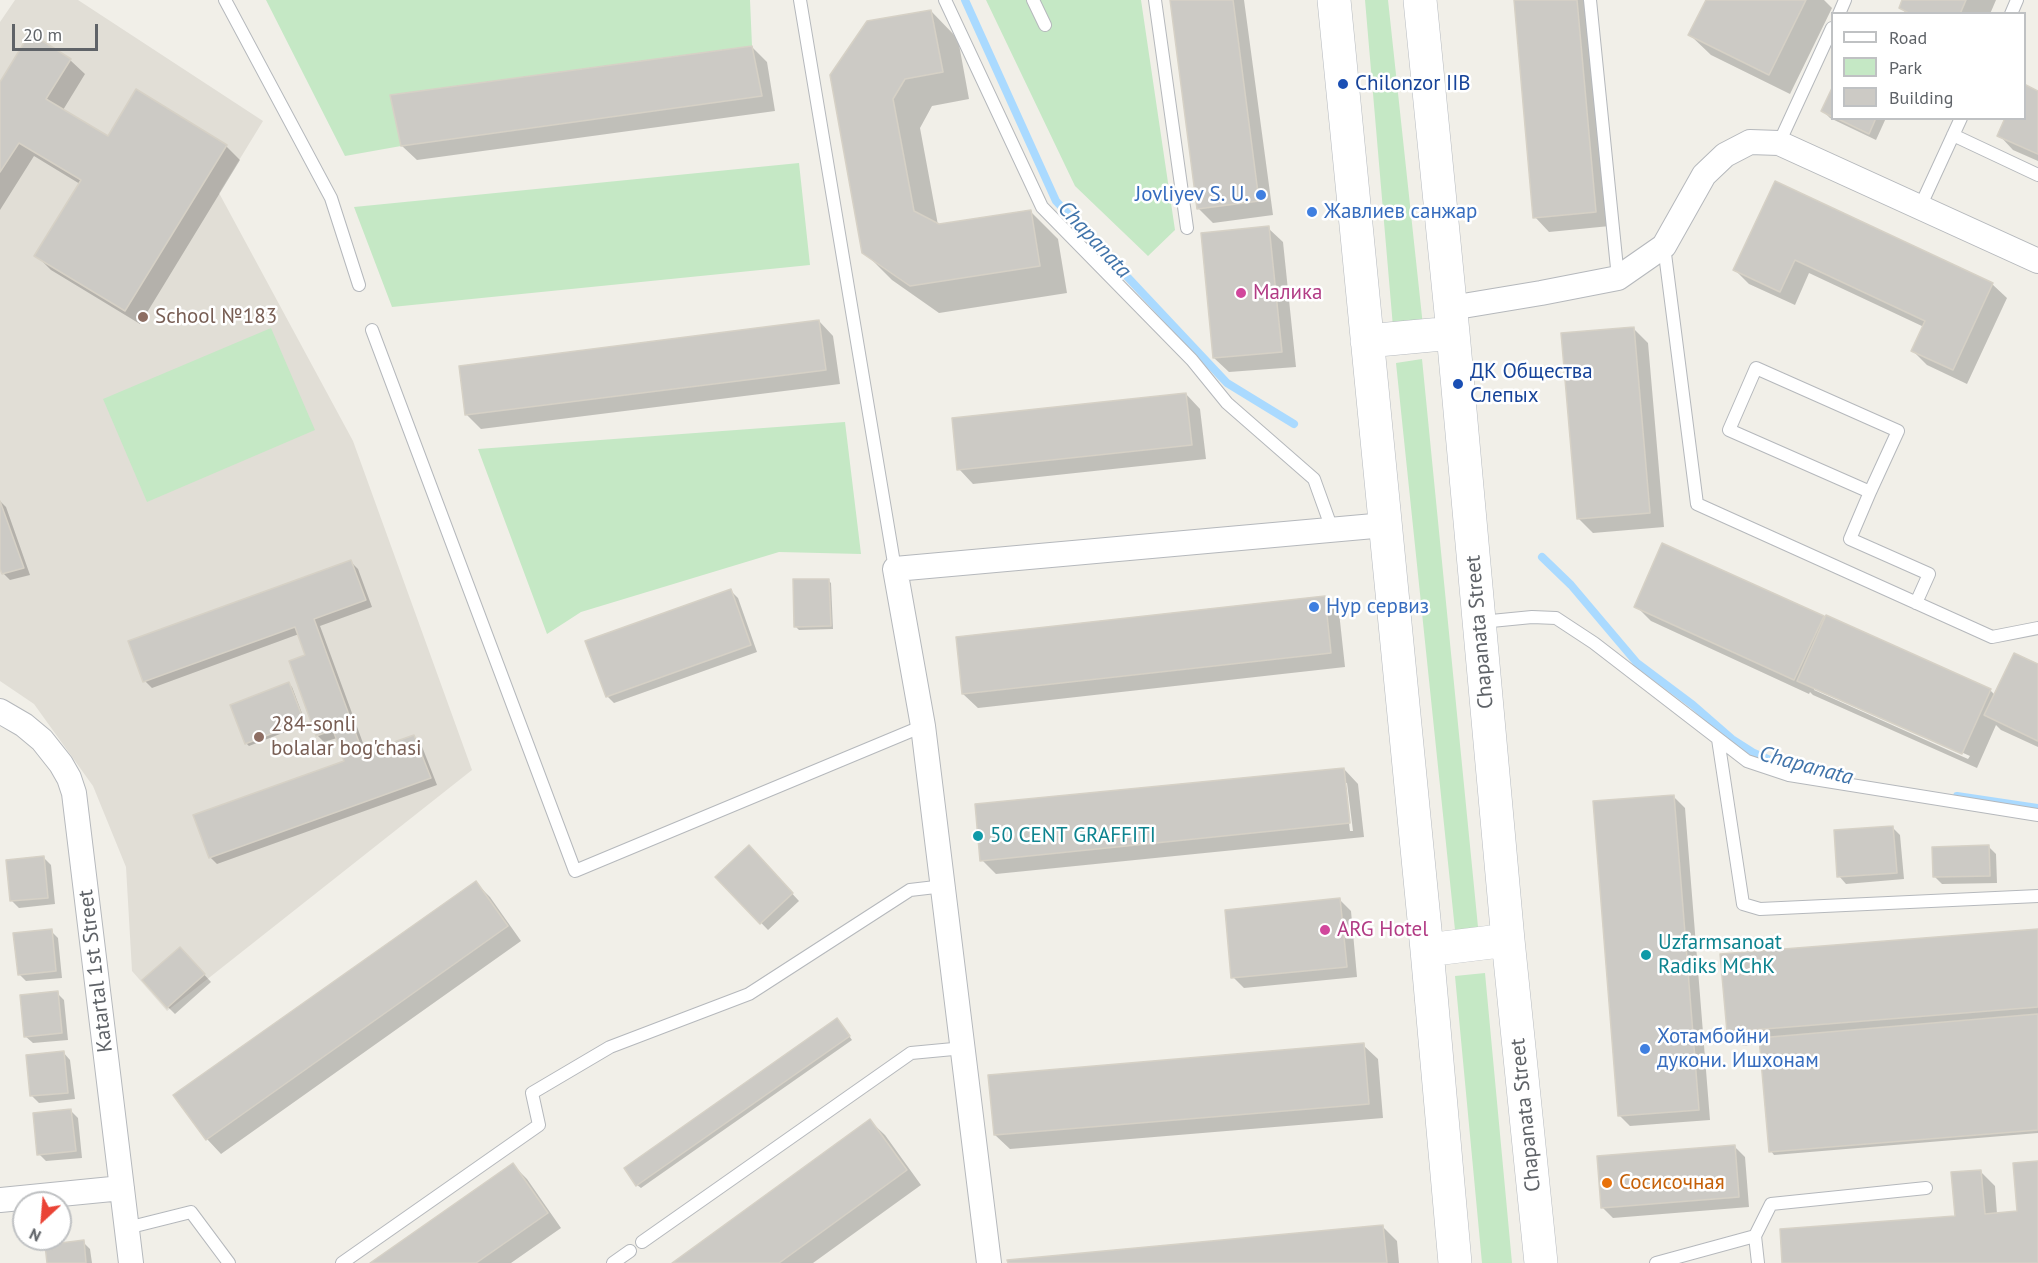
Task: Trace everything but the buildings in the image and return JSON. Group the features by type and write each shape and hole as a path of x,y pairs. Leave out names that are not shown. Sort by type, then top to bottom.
{"main road":[{"path":"1334,0 1427,950 1455,1263"},
{"name":"Chapanata Street","path":"1420,0 1452,321 1508,940 1541,1263"},
{"path":"1366,340 1452,321"},
{"path":"1427,950 1508,940"}],"street":[{"path":"1452,321 1541,293 1618,278 1664,246 1704,175 1725,155 1750,142 1779,142 2038,261"},
{"path":"989,1263 923,726 895,569 1385,525"},
{"name":"Katartal 1st Street","path":"0,711 24,725 42,740 61,764 74,793 130,1263"},
{"path":"0,1200 122,1188"}],"lane":[{"path":"225,0 331,198 359,285"},
{"path":"800,0 895,569"},
{"path":"945,0 1042,207 1192,360 1227,403 1314,479 1332,529"},
{"path":"1033,0 1045,25"},
{"path":"1155,0 1187,228"},
{"path":"1590,0 1618,278"},
{"path":"1779,142 1831,32"},
{"path":"1920,207 1960,120"},
{"path":"1953,135 2038,175"},
{"path":"1664,246 1697,504 1992,637 2038,628"},
{"path":"372,330 575,871 923,726"},
{"path":"1870,492 1729,430 1756,368 1898,431 1850,539 1929,574 1916,603"},
{"path":"1479,622 1532,617 1556,618 1594,643 1747,762 1788,774 2038,815"},
{"path":"1718,739 1743,904 1760,909 2038,896"},
{"path":"342,1263 539,1125 532,1094 610,1047 749,994 910,890 944,886"},
{"path":"642,1242 911,1053 963,1048"},
{"path":"1758,1263 1755,1236 1770,1204 1926,1188"},
{"path":"127,1228 191,1212 229,1263"},
{"path":"1656,1263 1755,1236"},
{"path":"613,1263 630,1251"}],"shaded area":[{"path":"15,0 78,0 263,121 219,193 353,441 472,770 167,1011 132,971 126,867 93,786 34,704 0,681 0,22"}],"green space":[{"path":"266,0 750,0 752,46 391,95 401,146 345,156"},
{"path":"986,0 1141,0 1175,230 1148,256 1075,186"},
{"path":"1365,0 1388,0 1423,326 1393,327"},
{"path":"799,163 810,265 392,307 354,207"},
{"path":"271,328 315,430 147,502 103,399"},
{"path":"1422,359 1478,927 1455,930 1396,363"},
{"path":"845,422 861,554 779,552 581,612 547,634 478,449"},
{"path":"1485,973 1512,1263 1482,1263 1455,976"}],"waterway":[{"name":"Chapanata","path":"965,0 1056,201 1227,383 1294,424"},
{"name":"Chapanata","path":"1542,557 1571,585 1637,663 1693,705 1732,739 1754,753 1777,763 1834,777"},
{"name":"Chapanata","path":"1957,796 2038,808"}],"place":[{"name":"Chilonzor IIB","path":"1343,84"},
{"name":"Jovliyev S. U.","path":"1261,195"},
{"name":"Жавлиев санжар","path":"1312,212"},
{"name":"Малика","path":"1241,293"},
{"name":"School №183","path":"143,317"},
{"name":"ДК Общества Слепых","path":"1458,384"},
{"name":"Нур сервиз","path":"1314,607"},
{"name":"284-sonli bolalar bog'chasi","path":"259,737"},
{"name":"50 CENT GRAFFITI","path":"978,836"},
{"name":"ARG Hotel","path":"1325,930"},
{"name":"Uzfarmsanoat Radiks MChK","path":"1646,955"},
{"name":"Хотамбойни дукони. Ишхонам","path":"1645,1049"},
{"name":"Сосисочная","path":"1607,1183"}]}
